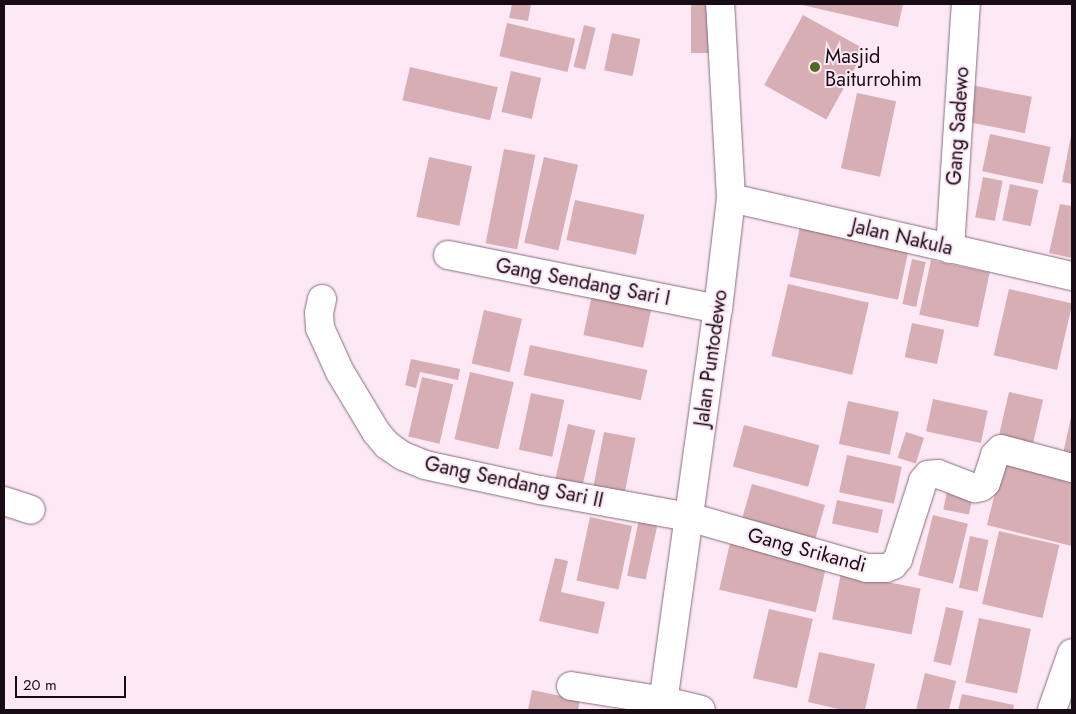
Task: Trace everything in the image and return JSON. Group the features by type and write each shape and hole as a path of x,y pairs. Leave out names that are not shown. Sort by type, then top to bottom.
{"street":[{"name":"Jalan Puntodewo","path":"663,706 718,309 731,198 720,4"},
{"name":"Gang Sadewo","path":"950,249 966,4"},
{"name":"Jalan Nakula","path":"731,198 1072,276"},
{"name":"Gang Sendang Sari I","path":"448,255 718,309"},
{"name":"Gang Sendang Sari II","path":"322,300 319,313 320,328 340,372 376,432 387,445 403,456 425,466 540,490 689,517"},
{"name":"Gang Srikandi","path":"689,517 879,570 893,565 898,559 923,481 928,475 938,474 975,488 981,487 986,483 995,455 1001,449 1072,468"},
{"path":"4,501 31,510"},
{"path":"1052,710 1072,653"},
{"path":"571,686 663,706 701,710"}],"building":[{"path":"512,4 531,4 528,21 509,18"},
{"path":"691,4 712,4 712,53 691,53"},
{"path":"798,4 903,4 898,27"},
{"name":"Masjid Baiturrohim","path":"803,15 865,49 826,119 764,85"},
{"path":"507,23 575,39 568,72 499,56"},
{"path":"584,25 596,28 585,70 574,67"},
{"path":"612,33 640,39 632,76 604,70"},
{"path":"410,67 498,87 490,120 402,100"},
{"path":"511,71 541,78 532,119 502,112"},
{"path":"971,85 1032,97 1025,133 964,121"},
{"path":"857,93 896,101 880,177 841,168"},
{"path":"990,134 1051,147 1043,184 982,171"},
{"path":"1072,136 1072,184 1062,182"},
{"path":"504,149 535,155 517,249 486,243"},
{"path":"429,157 472,166 459,226 416,217"},
{"path":"544,157 578,165 558,251 524,243"},
{"path":"983,177 1003,181 995,221 975,217"},
{"path":"1010,184 1038,190 1031,226 1002,220"},
{"path":"575,200 644,215 636,255 566,240"},
{"path":"1060,204 1072,206 1072,258 1049,253"},
{"path":"801,222 910,245 898,300 789,277"},
{"path":"912,259 926,262 916,307 902,304"},
{"path":"931,260 990,272 978,327 919,315"},
{"path":"788,284 869,303 852,375 771,356"},
{"path":"1009,289 1072,304 1057,370 994,355"},
{"path":"593,290 653,303 643,348 583,335"},
{"path":"484,310 522,319 510,372 472,364"},
{"path":"912,323 944,330 937,364 905,357"},
{"path":"530,345 647,370 641,400 524,375"},
{"path":"411,359 460,369 458,380 420,372 416,388 405,385"},
{"path":"470,372 514,382 498,449 454,439"},
{"path":"422,377 453,384 439,444 408,436"},
{"path":"1009,392 1043,400 1032,449 998,441"},
{"path":"531,393 564,400 552,457 519,450"},
{"path":"933,399 988,411 981,443 926,431"},
{"path":"848,401 899,412 890,455 839,444"},
{"path":"1072,418 1072,465 1061,463"},
{"path":"568,424 595,430 582,489 555,482"},
{"path":"744,425 819,445 808,487 733,467"},
{"path":"604,432 635,438 625,493 593,487"},
{"path":"906,432 924,438 916,464 898,458"},
{"path":"847,455 902,467 894,504 839,492"},
{"path":"1003,460 1072,477 1072,546 987,525"},
{"path":"752,484 825,505 814,544 741,523"},
{"path":"948,486 974,491 969,515 943,510"},
{"path":"837,500 883,510 878,533 832,523"},
{"path":"640,515 659,519 646,580 627,576"},
{"path":"933,515 968,524 953,584 918,575"},
{"path":"590,517 632,526 619,590 576,581"},
{"path":"999,531 1059,545 1043,618 982,604"},
{"path":"970,536 989,540 978,592 959,588"},
{"path":"730,543 826,565 816,612 719,590"},
{"path":"555,558 568,561 561,592 605,602 598,634 539,621"},
{"path":"841,573 921,588 912,635 832,619"},
{"path":"946,607 964,611 951,666 933,662"},
{"path":"769,609 813,619 797,688 753,678"},
{"path":"979,618 1031,629 1017,694 965,683"},
{"path":"819,652 875,664 865,710 843,710 808,702"},
{"path":"925,673 956,681 949,710 916,710"},
{"path":"532,690 580,700 578,710 528,710"},
{"path":"962,694 1014,705 1013,710 958,710"}],"place":[{"name":"Masjid Baiturrohim","path":"815,67"}]}
